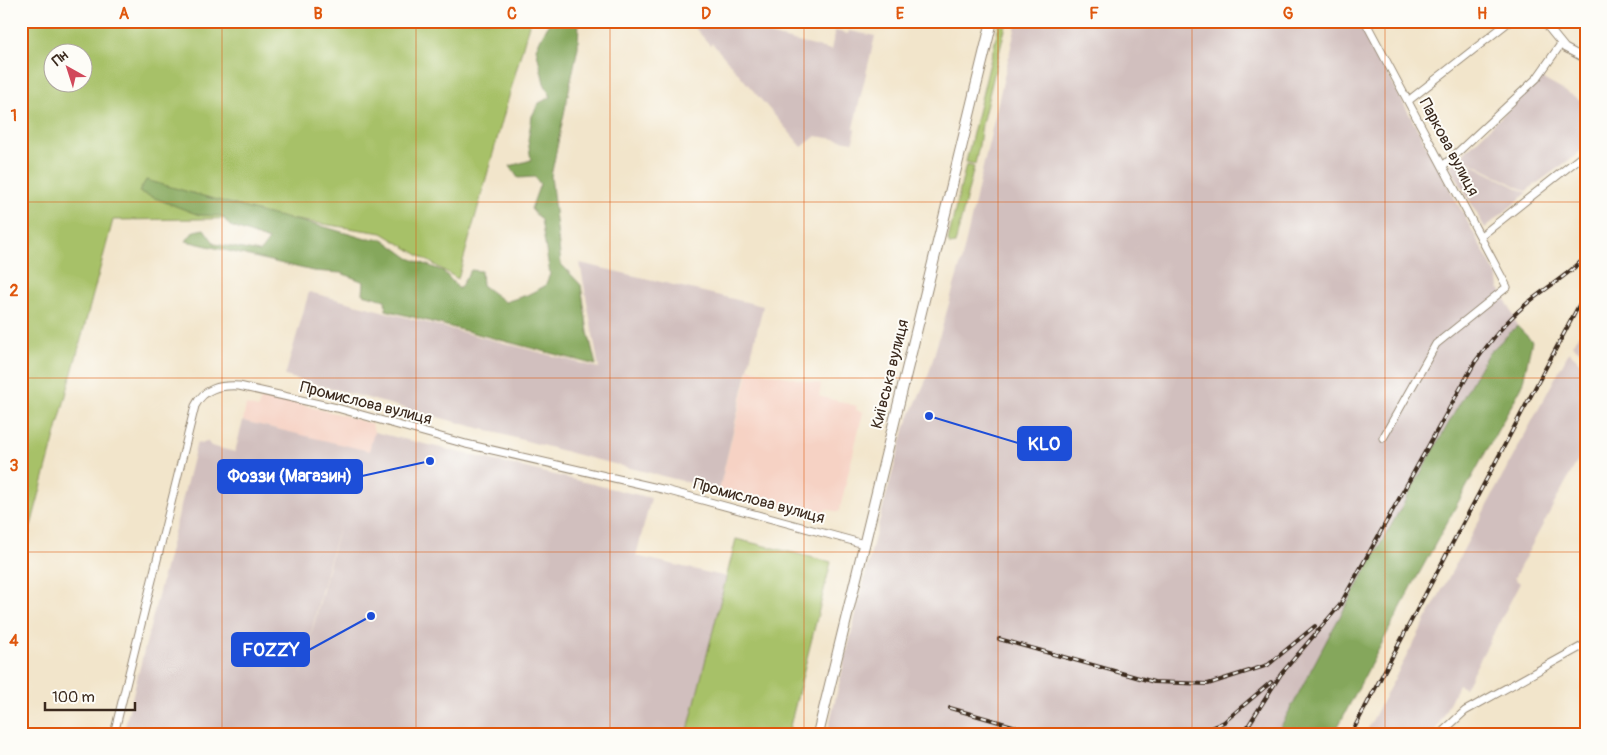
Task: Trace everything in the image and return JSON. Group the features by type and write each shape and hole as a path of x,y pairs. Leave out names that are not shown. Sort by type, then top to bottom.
{"main road":[{"name":"Київська вулиця","path":"818,734 992,21"}],"street":[{"path":"1408,101 1510,21"},
{"path":"1543,21 1565,48 1586,59"},
{"name":"Паркова вулиця","path":"1368,22 1507,287 1436,344 1383,438"},
{"path":"1443,166 1537,78 1561,44"},
{"path":"1481,236 1586,154"},
{"name":"Промислова вулиця","path":"114,734 195,406 199,398 210,389 224,386 239,386 337,408 466,444 662,489 864,544"},
{"path":"1440,734 1465,711 1586,644"}],"shaded area":[{"path":"693,21 745,21 744,29 831,50 835,31 848,34 849,31 875,36 853,128 855,129 853,142 816,136 802,147 712,43 710,45 695,28"},
{"path":"1017,21 1359,21 1498,278 1499,288 1517,326 1487,355 1329,636 1277,734 827,734 873,544 905,427 928,376 961,262"},
{"path":"1541,78 1586,103 1586,143 1579,153 1526,191 1460,157"},
{"path":"1459,158 1527,193 1485,228 1450,166"},
{"path":"580,263 763,306 719,490 590,458 285,376 309,292 599,368"},
{"path":"1586,324 1586,356 1572,345"},
{"path":"1569,352 1586,368 1586,445 1514,578 1520,583 1465,688 1458,685 1434,734 1365,734"},
{"path":"749,369 821,384 819,396 857,406 856,410 863,412 839,512 826,509 824,514 818,514 719,490"},
{"path":"268,396 372,424 374,432 370,452 243,421 246,405 258,408 261,399 267,401"},
{"path":"243,421 369,451 374,432 651,498 636,556 727,577 687,734 123,734 197,442 201,444 207,441 211,446 235,452","holes":["342,515 305,659 322,588"]}],"green space":[{"path":"21,21 530,21 458,279 382,233 283,218 113,220 21,563"},
{"path":"550,21 579,21 578,47 551,176 561,264 581,285 588,332 596,365 386,310 385,300 363,294 364,282 341,273 313,271 186,241 194,231 204,229 215,244 260,252 269,240 230,226 222,216 199,215 139,192 146,180 366,239 383,239 409,258 443,271 459,289 471,270 481,271 482,285 505,302 527,295 545,286 550,274 541,220 531,209 540,184 535,177 518,178 510,166 531,160 528,140 532,116 539,103 551,97 544,83 536,48"},
{"path":"1000,21 1007,21 982,124 975,164 966,162"},
{"path":"966,165 974,167 955,244 950,245 948,240"},
{"path":"1517,326 1532,341 1522,386 1410,590 1334,734 1277,734 1329,636 1487,355"},
{"path":"736,539 831,562 788,734 687,734"}],"railway":[{"path":"1243,734 1281,674 1340,605 1475,362 1517,312 1586,257"},
{"path":"1351,734 1586,292"},
{"path":"999,639 1154,682 1208,684 1268,665 1315,626"},
{"path":"1197,734 1224,722 1271,682"},
{"path":"950,708 1041,734"}],"place":[{"name":"KLO","path":"929,416"},
{"name":"Фоззи (Магазин)","path":"430,461"},
{"name":"FOZZY","path":"371,616"}]}
